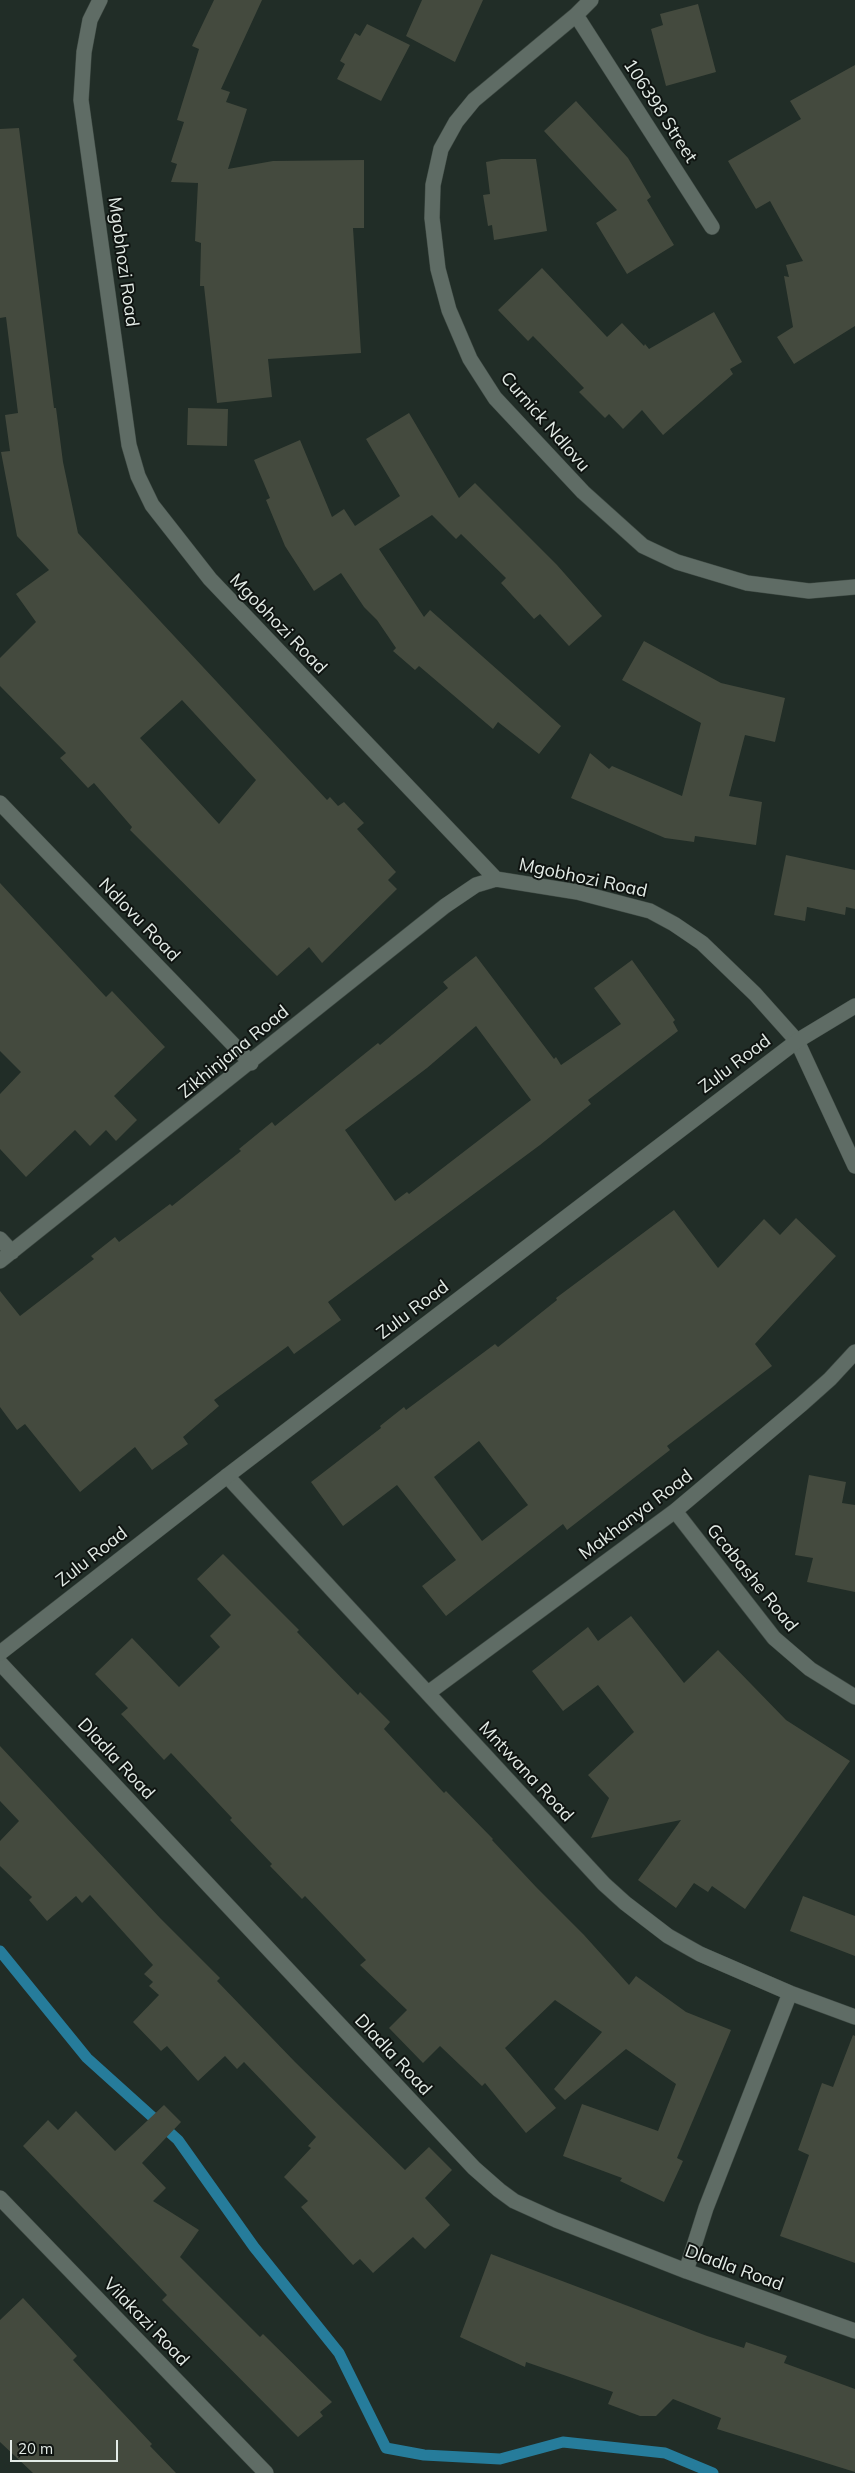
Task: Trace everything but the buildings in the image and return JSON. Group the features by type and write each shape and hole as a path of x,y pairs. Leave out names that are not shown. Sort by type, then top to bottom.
{"street":[{"name":"Mgobhozi Road","path":"100,0 90,20 84,52 81,100 129,445 138,476 152,505 210,579 496,879 616,901 650,911 674,924 702,943 755,994 797,1041"},
{"name":"Curnick Ndlovu","path":"591,0 576,15 474,100 456,122 441,149 434,185 432,218 438,269 449,310 470,359 495,398 582,492 643,546 677,562 747,583 809,591 855,587"},
{"name":"106398 Street","path":"576,15 712,227"},
{"name":"Ndlovu Road","path":"0,803 251,1063"},
{"name":"Zikhinjana Road","path":"6,1256 251,1063 445,906 476,885 496,879"},
{"name":"Zulu Road","path":"0,1653 227,1476 797,1041 855,1006"},
{"path":"797,1041 855,1166"},
{"path":"0,1239 6,1256"},
{"name":"Makhanya Road","path":"428,1693 675,1511 802,1404 830,1379 855,1352"},
{"name":"Mntwana Road","path":"227,1476 604,1884 625,1904 668,1936 700,1954 790,1993 855,2017"},
{"name":"Gcabashe Road","path":"675,1511 774,1638 810,1669 855,1697"},
{"name":"Dladla Road","path":"0,1663 468,2161 499,2190 531,2210 686,2271 855,2332"},
{"path":"686,2271 706,2208 790,1993"},
{"name":"Vilakazi Road","path":"0,2198 266,2473"}],"waterway":[{"path":"0,1951 87,2058 178,2140 254,2247 339,2353 386,2448 424,2455 500,2459 563,2442 665,2453 713,2473"}]}
